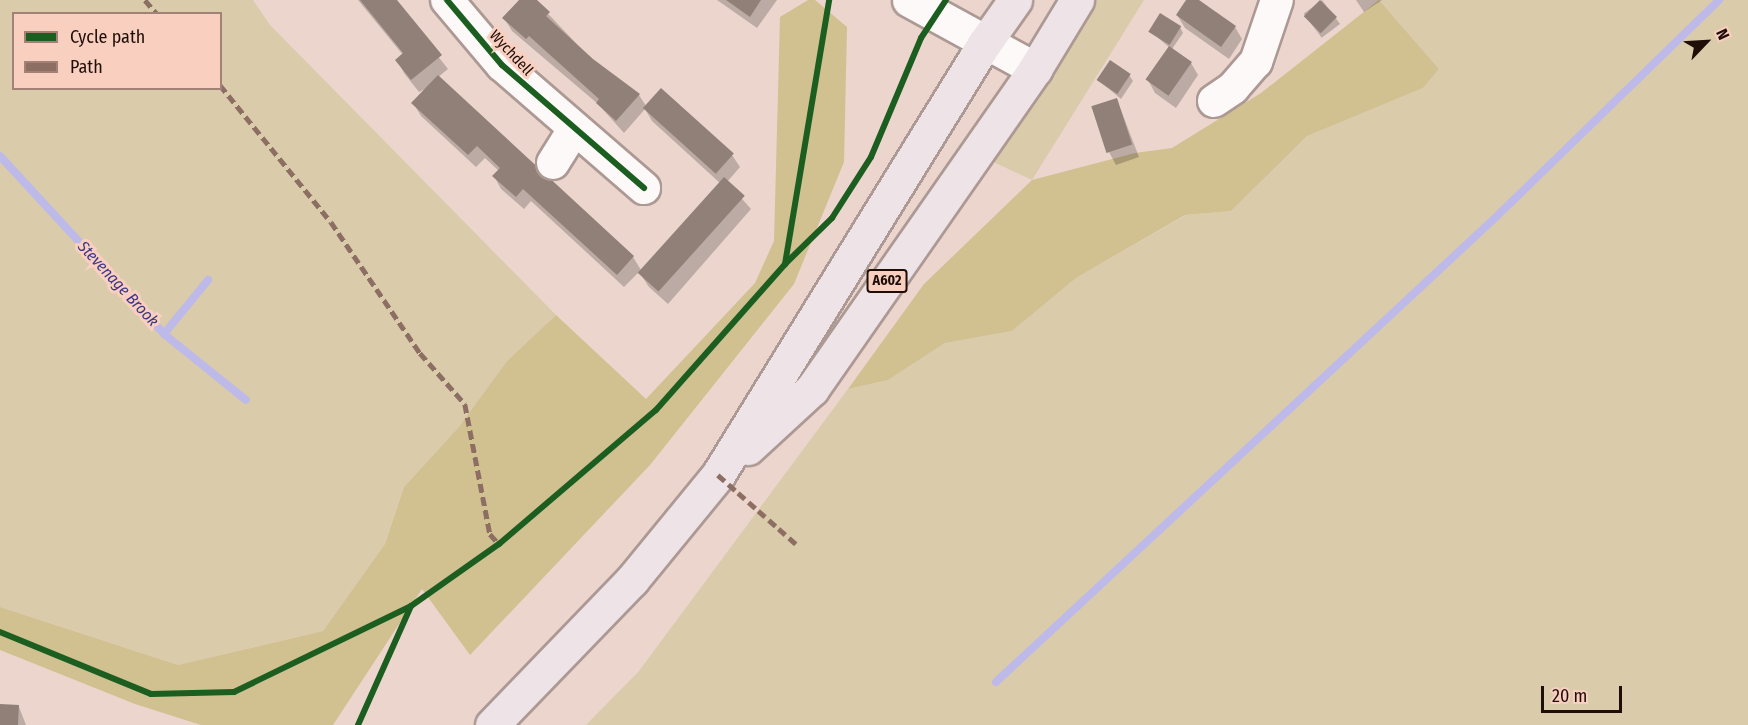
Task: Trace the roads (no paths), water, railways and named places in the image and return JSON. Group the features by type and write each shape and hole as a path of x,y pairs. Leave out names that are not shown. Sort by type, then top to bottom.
{"highway":[{"name":"A602","path":"718,476 984,44 1015,0"},
{"name":"A602","path":"492,725 632,580 718,476 812,389 1035,69 1077,0"}],"street":[{"path":"909,0 984,44 1035,69"},
{"path":"1215,101 1233,88 1256,62 1277,0"},
{"name":"Wychdell","path":"455,2 502,65 574,130 644,188"},
{"path":"553,163 574,130"}],"waterway":[{"path":"996,682 1496,217 1719,0"},
{"name":"Stevenage Brook","path":"0,156 164,334 246,400"},
{"path":"164,334 208,280"}]}
